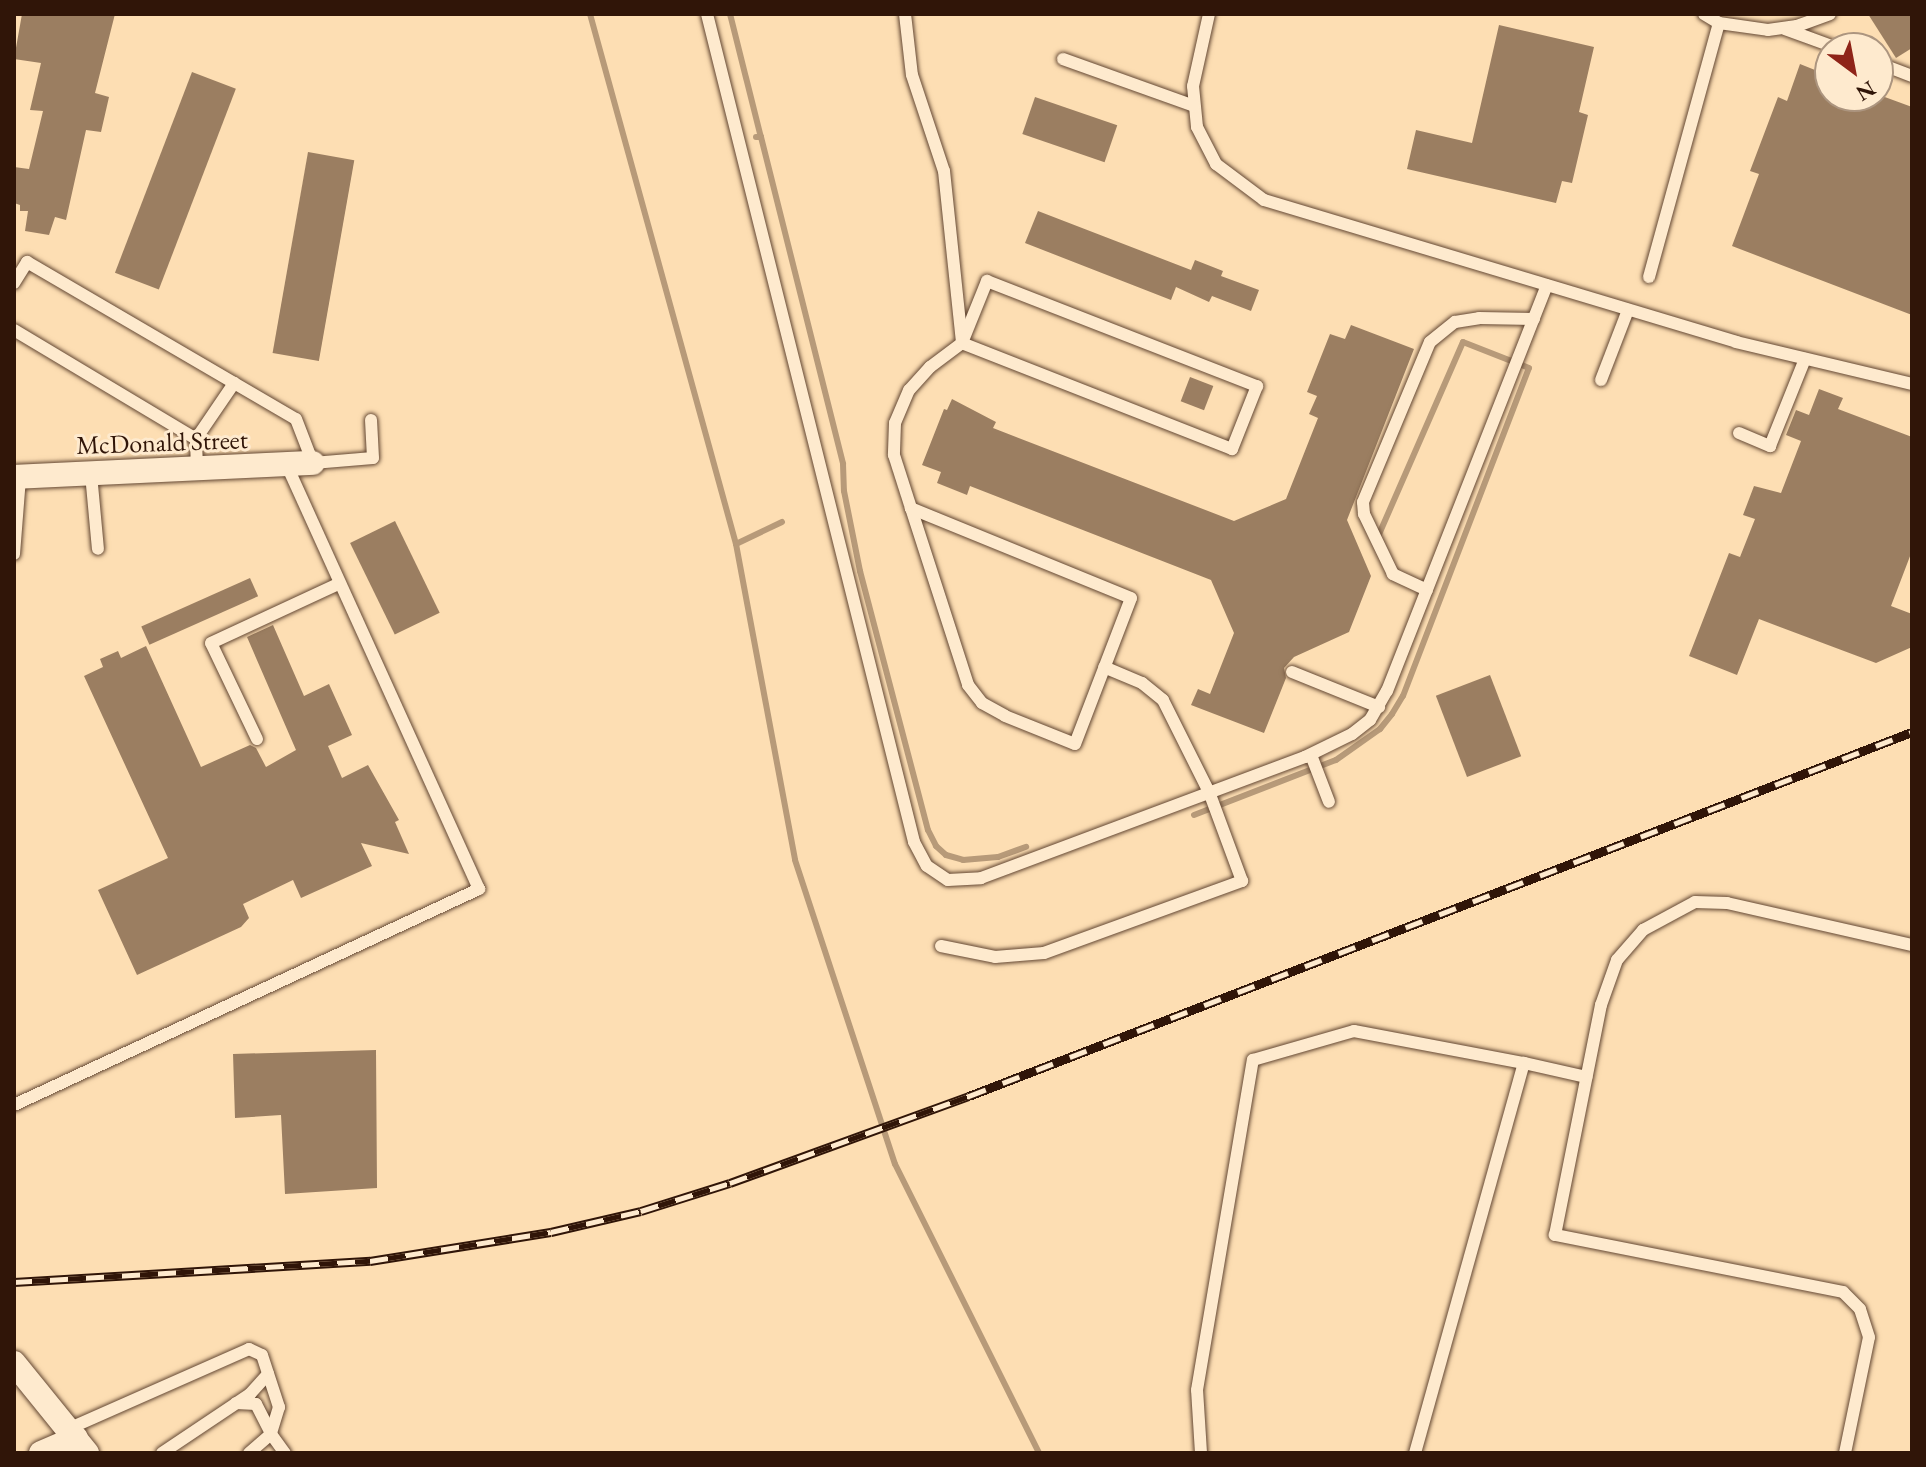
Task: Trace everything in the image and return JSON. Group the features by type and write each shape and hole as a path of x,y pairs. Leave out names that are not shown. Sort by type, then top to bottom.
{"street":[{"name":"McDonald Street","path":"17,477 313,463"},
{"path":"14,1363 77,1440 41,1453"}],"lane":[{"path":"707,14 919,855 936,874 948,880 981,878 1311,755 1352,734 1379,707 1547,285"},
{"path":"905,14 912,75 944,171 962,343"},
{"path":"1209,14 1193,86 1197,127 1216,164 1264,200 1628,310 1805,359 1912,384"},
{"path":"1704,14 1719,23 1743,28 1782,28 1830,14"},
{"path":"1649,277 1719,23"},
{"path":"1782,28 1814,40"},
{"path":"1063,59 1194,106"},
{"path":"14,283 27,262 296,419 313,463 373,458 371,420"},
{"path":"911,508 1131,598 1075,744 982,703 968,685 911,508 894,455 895,423 909,390 930,367 962,343 987,281 1257,386 1232,449 962,343"},
{"path":"1601,380 1628,310"},
{"path":"1427,590 1393,574 1364,514 1363,502 1430,342 1455,322 1479,318 1534,319"},
{"path":"14,330 196,439"},
{"path":"1739,433 1770,446 1805,359"},
{"path":"197,469 196,439 234,383"},
{"path":"14,1105 479,889 287,465"},
{"path":"91,474 98,549"},
{"path":"14,554 17,477"},
{"path":"257,739 211,643 340,583"},
{"path":"941,946 995,957 1044,953 1242,881 1209,792 1163,700 1142,683 1104,667"},
{"path":"1292,672 1379,707"},
{"path":"1311,755 1329,802"},
{"path":"1845,1453 1869,1337 1860,1309 1843,1292 1555,1235 1601,1005 1617,960 1643,930 1673,911 1695,902 1727,903 1912,945"},
{"path":"1201,1453 1197,1390 1253,1060 1354,1031 1586,1077"},
{"path":"1415,1453 1524,1063"},
{"path":"77,1440 249,1349 262,1355 279,1407 271,1434 249,1453"},
{"path":"162,1453 259,1387 268,1374"},
{"path":"236,1403 256,1404 285,1453"}],"building":[{"path":"22,14 115,14 95,93 109,97 101,132 86,130 66,220 55,217 49,235 25,231 28,211 20,211 20,205 14,203 14,167 29,169 43,111 30,110 41,63 14,59"},
{"path":"1868,14 1912,14 1912,48 1896,58 1894,32 1879,32"},
{"path":"1499,25 1594,47 1579,112 1588,115 1572,183 1562,181 1556,203 1407,169 1416,130 1472,143"},
{"path":"1800,64 1814,70 1814,112 1894,112 1894,100 1912,107 1912,315 1732,246 1759,174 1750,171 1778,97 1787,101"},
{"path":"192,72 236,89 159,290 115,273"},
{"path":"1035,97 1117,125 1105,162 1022,134"},
{"path":"308,152 354,160 319,361 273,353"},
{"path":"1038,211 1191,270 1195,260 1223,271 1221,276 1259,290 1251,311 1212,296 1209,302 1176,287 1171,300 1025,243"},
{"path":"1351,325 1414,349 1347,520 1371,576 1349,632 1294,657 1284,668 1286,678 1264,733 1191,705 1198,689 1210,694 1234,633 1211,580 970,486 967,495 937,483 941,472 922,465 944,409 947,410 952,399 996,422 993,428 1234,521 1286,499 1318,418 1309,414 1317,396 1307,392 1330,334 1345,339"},
{"path":"1190,377 1213,386 1204,410 1181,401"},
{"path":"1819,389 1843,398 1838,409 1912,437 1912,551 1891,606 1912,614 1912,647 1876,663 1759,619 1737,675 1689,656 1729,553 1740,557 1755,519 1743,515 1754,486 1781,493 1801,441 1786,435 1796,410 1809,415"},
{"path":"395,521 440,613 395,635 350,543"},
{"path":"250,578 258,596 149,645 141,626"},
{"path":"273,625 304,696 329,684 352,735 328,746 342,778 368,765 399,820 395,822 409,854 361,843 372,866 301,898 293,880 243,904 249,918 241,927 137,975 98,890 168,858 84,676 103,667 100,659 118,651 121,658 146,646 201,767 250,745 256,748 266,767 296,750 247,637"},
{"path":"1490,675 1521,756 1467,777 1436,696"},
{"path":"376,1050 377,1188 285,1194 281,1115 235,1118 233,1054"}],"waterway":[{"path":"590,14 736,544 795,860 895,1164 1039,1453"},
{"path":"730,14 761,137 756,137"},
{"path":"761,137 843,464 844,491 860,571 928,830 936,846 946,855 963,860 998,857 1026,847"},
{"path":"1194,815 1336,760 1380,729 1392,714 1403,696 1529,368 1463,342 1378,537"},
{"path":"736,544 782,522"}],"railway":[{"path":"14,1282 370,1261 551,1232 641,1211 730,1183 969,1096 1912,732"}]}
